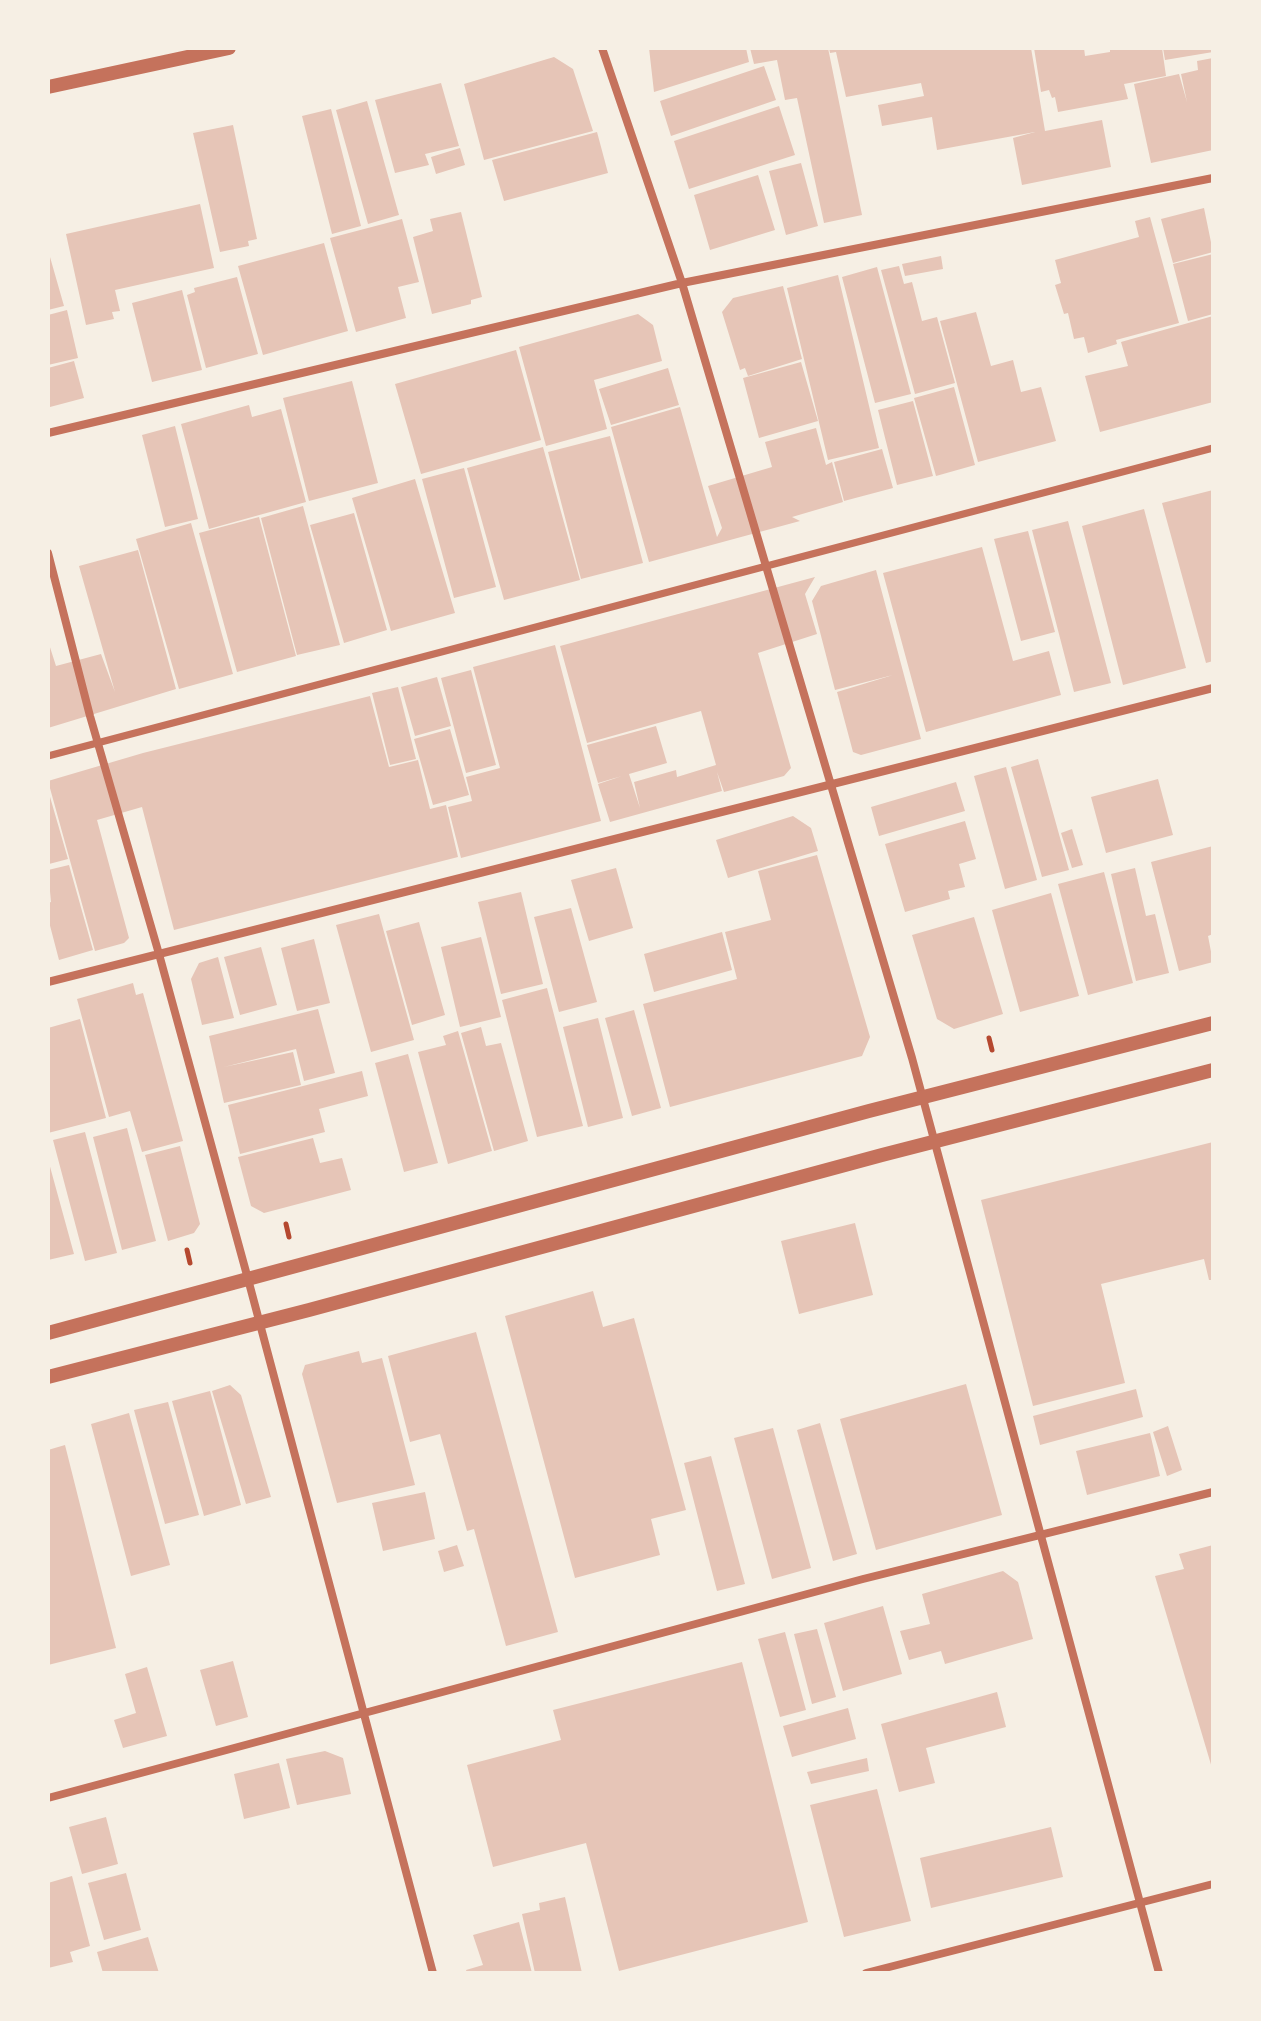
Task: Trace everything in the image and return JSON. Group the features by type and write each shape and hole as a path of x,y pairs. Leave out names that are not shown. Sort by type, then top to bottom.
{"street":[{"path":"48,87 229,48"},
{"path":"602,48 682,283 935,1141 1159,1973"},
{"path":"48,433 682,283 1213,178"},
{"path":"48,756 1213,448"},
{"path":"48,553 248,1279 433,1973"},
{"path":"48,982 1213,688"},
{"path":"48,1333 922,1097 1213,1023"},
{"path":"48,1377 1213,1070"},
{"path":"48,1798 863,1579 1213,1492"},
{"path":"866,1973 1213,1884"}],"building":[{"path":"649,48 746,48 749,62 654,92"},
{"path":"750,48 828,48 862,215 824,223 797,98 785,100 777,60 754,64"},
{"path":"829,48 1031,48 1045,131 1102,120 1111,167 1022,185 1013,138 1035,132 937,150 932,117 882,126 878,105 924,96 921,83 846,97 836,52 830,53"},
{"path":"1034,48 1084,48 1085,56 1110,52 1110,48 1162,48 1166,76 1124,84 1128,99 1058,112 1055,97 1052,98 1049,90 1041,92"},
{"path":"1163,48 1213,48 1213,52 1165,60"},
{"path":"554,57 573,69 593,131 484,160 464,84"},
{"path":"1213,58 1213,150 1151,163 1134,84 1179,74 1187,102 1181,74 1198,70 1197,61"},
{"path":"764,66 776,100 671,136 660,101"},
{"path":"441,83 459,146 425,154 429,165 395,173 375,100"},
{"path":"367,101 399,215 368,224 336,110"},
{"path":"779,106 795,155 689,189 674,141"},
{"path":"331,109 361,226 332,234 302,116"},
{"path":"233,125 257,239 248,241 249,246 220,252 193,133"},
{"path":"597,132 608,173 504,201 492,160"},
{"path":"460,148 465,165 436,174 431,157"},
{"path":"801,163 818,226 786,235 769,171"},
{"path":"758,175 775,230 710,250 694,195"},
{"path":"200,204 214,268 115,290 120,311 112,312 114,319 86,325 66,234"},
{"path":"1204,208 1213,252 1173,263 1161,219"},
{"path":"461,212 482,297 471,300 471,304 432,314 413,237 433,231 430,219"},
{"path":"1150,217 1179,323 1116,340 1117,344 1088,353 1084,337 1074,339 1068,313 1064,314 1055,285 1061,283 1055,260 1139,237 1135,221"},
{"path":"402,219 419,282 398,287 406,318 356,332 330,238"},
{"path":"324,243 348,331 263,355 238,266"},
{"path":"48,250 64,306 48,310"},
{"path":"1213,254 1213,314 1188,321 1173,264"},
{"path":"941,256 943,269 905,276 902,264"},
{"path":"899,266 904,284 912,282 922,321 937,317 955,383 915,394 881,270"},
{"path":"877,267 911,394 875,403 842,277"},
{"path":"838,275 879,448 828,460 787,288"},
{"path":"237,277 258,354 206,368 187,295 195,292 194,288"},
{"path":"783,286 802,359 748,376 745,368 740,370 722,312 733,298"},
{"path":"182,290 202,370 152,382 132,303"},
{"path":"67,310 78,358 48,365 48,315"},
{"path":"976,312 991,366 1013,360 1021,392 1041,387 1056,441 978,462 940,321"},
{"path":"638,314 653,325 662,361 594,380 607,429 546,446 519,347"},
{"path":"1213,316 1213,402 1100,432 1085,376 1128,366 1121,342"},
{"path":"516,350 541,440 421,474 395,384"},
{"path":"74,361 84,398 50,407 48,368"},
{"path":"801,362 818,421 759,438 743,378"},
{"path":"668,368 679,405 611,425 599,389"},
{"path":"352,381 378,483 309,501 283,398"},
{"path":"954,387 975,465 936,476 914,398"},
{"path":"913,401 933,476 897,485 878,410"},
{"path":"249,405 252,417 281,409 306,502 209,529 181,424"},
{"path":"680,407 717,537 722,528 708,486 772,467 765,442 816,428 826,465 832,462 843,502 792,517 800,521 649,562 611,427"},
{"path":"175,426 198,519 165,527 142,435"},
{"path":"610,436 643,563 581,579 548,452"},
{"path":"543,447 580,580 504,600 467,468"},
{"path":"882,449 893,488 844,501 834,462"},
{"path":"464,468 496,587 454,598 422,479"},
{"path":"415,479 455,613 391,631 352,498"},
{"path":"1213,490 1213,661 1206,663 1162,503"},
{"path":"303,506 340,645 297,655 261,518"},
{"path":"1144,509 1186,668 1123,685 1082,526"},
{"path":"354,513 387,630 344,643 310,525"},
{"path":"259,517 296,656 237,672 199,533"},
{"path":"1068,521 1111,683 1074,692 1032,530"},
{"path":"191,523 233,674 179,689 136,539"},
{"path":"1028,531 1055,632 1021,641 994,539"},
{"path":"982,547 1013,661 1049,651 1061,695 926,732 883,573"},
{"path":"138,550 176,689 48,728 48,641 56,666 101,654 115,692 79,566"},
{"path":"876,570 921,739 861,755 853,752 837,692 893,675 835,690 812,601 821,586"},
{"path":"815,577 805,594 817,634 758,653 791,768 784,776 724,792 717,772 722,791 610,822 598,784 622,776 598,783 587,745 656,726 667,763 629,774 640,808 634,782 676,770 677,777 716,765 701,711 587,743 560,646"},
{"path":"555,645 601,821 461,858 448,807 472,801 466,777 500,768 473,667"},
{"path":"471,670 496,765 466,773 441,678"},
{"path":"437,677 451,726 415,736 401,687"},
{"path":"398,687 416,759 390,765 372,693"},
{"path":"370,696 389,767 418,760 430,809 446,805 458,857 174,930 142,807 97,820 129,938 124,943 95,951 48,781 143,753"},
{"path":"450,729 469,795 433,805 414,739"},
{"path":"1038,759 1069,870 1042,877 1011,767"},
{"path":"1006,767 1037,880 1005,889 974,776"},
{"path":"1158,779 1173,835 1106,853 1091,797"},
{"path":"956,782 965,811 879,836 871,807"},
{"path":"48,790 68,859 49,864 48,862"},
{"path":"793,816 811,828 818,851 728,878 716,840"},
{"path":"965,821 976,859 959,864 965,887 948,891 950,899 905,912 885,844"},
{"path":"1072,829 1083,865 1072,868 1061,833"},
{"path":"1213,846 1213,934 1208,936 1213,962 1179,971 1151,862"},
{"path":"817,855 870,1037 862,1056 670,1107 643,1004 737,979 725,932 771,920 758,871"},
{"path":"69,865 93,950 59,960 48,918 48,903 51,902 48,870"},
{"path":"616,868 633,928 589,941 571,880"},
{"path":"1135,868 1146,916 1155,914 1169,973 1136,981 1111,874"},
{"path":"1104,872 1133,983 1088,995 1058,884"},
{"path":"521,892 543,984 501,994 478,902"},
{"path":"1051,893 1079,996 1020,1012 992,910"},
{"path":"571,908 597,1002 559,1012 534,917"},
{"path":"379,914 414,1040 371,1052 336,925"},
{"path":"974,917 1003,1014 954,1029 937,1019 912,935"},
{"path":"419,922 445,1015 412,1025 386,931"},
{"path":"722,932 732,970 654,992 644,954"},
{"path":"481,937 501,1017 460,1027 441,947"},
{"path":"314,939 330,1003 297,1011 281,948"},
{"path":"261,947 277,1005 240,1015 224,957"},
{"path":"218,957 234,1018 202,1025 191,979 199,963"},
{"path":"133,983 136,995 143,993 183,1141 142,1152 130,1111 109,1117 77,999"},
{"path":"547,988 583,1126 537,1137 502,1000"},
{"path":"318,1009 335,1073 304,1081 296,1049 224,1067 293,1052 301,1085 224,1103 209,1036"},
{"path":"634,1010 661,1108 632,1116 605,1018"},
{"path":"598,1018 623,1118 588,1127 563,1027"},
{"path":"80,1019 106,1118 48,1133 48,1028"},
{"path":"481,1027 486,1046 501,1043 528,1141 494,1151 461,1033"},
{"path":"458,1031 492,1151 448,1164 418,1052 446,1045 443,1036"},
{"path":"408,1054 438,1163 404,1172 375,1063"},
{"path":"362,1071 368,1096 319,1109 325,1132 240,1154 228,1105"},
{"path":"127,1128 156,1241 122,1250 93,1137"},
{"path":"85,1132 117,1253 85,1261 53,1140"},
{"path":"313,1138 320,1163 342,1158 351,1190 264,1213 251,1206 238,1157"},
{"path":"1213,1142 1213,1280 1209,1280 1204,1259 1101,1284 1125,1383 1033,1406 981,1200"},
{"path":"180,1146 200,1224 194,1233 168,1241 145,1155"},
{"path":"48,1164 74,1254 48,1260"},
{"path":"855,1223 873,1295 799,1314 781,1241"},
{"path":"593,1291 603,1327 634,1318 686,1510 651,1519 660,1555 575,1578 505,1316"},
{"path":"476,1332 558,1632 506,1646 474,1529 467,1531 440,1434 410,1442 388,1356"},
{"path":"359,1351 362,1363 382,1358 415,1485 337,1503 302,1374 305,1365"},
{"path":"966,1384 1002,1515 876,1550 840,1419"},
{"path":"230,1385 241,1395 271,1497 246,1504 212,1391"},
{"path":"1136,1389 1143,1417 1040,1445 1033,1416"},
{"path":"210,1391 241,1505 204,1516 172,1401"},
{"path":"168,1402 199,1515 165,1524 134,1410"},
{"path":"129,1413 170,1565 131,1576 91,1424"},
{"path":"820,1423 857,1554 833,1561 797,1430"},
{"path":"1168,1426 1182,1470 1167,1476 1153,1432"},
{"path":"773,1428 811,1568 772,1579 734,1438"},
{"path":"1150,1433 1160,1476 1087,1495 1076,1451"},
{"path":"65,1445 116,1648 48,1665 48,1450"},
{"path":"711,1456 745,1584 717,1591 684,1463"},
{"path":"425,1492 435,1539 383,1551 372,1503"},
{"path":"457,1545 464,1566 444,1572 438,1551"},
{"path":"1213,1545 1212,1768 1155,1576 1184,1569 1179,1554"},
{"path":"1003,1571 1018,1582 1033,1639 945,1664 941,1651 909,1660 900,1631 930,1624 922,1594"},
{"path":"883,1606 902,1674 843,1691 824,1623"},
{"path":"817,1629 836,1697 812,1704 794,1634"},
{"path":"785,1632 806,1710 780,1717 758,1639"},
{"path":"233,1661 248,1717 216,1726 200,1670"},
{"path":"742,1662 808,1922 619,1971 586,1843 493,1867 467,1765 561,1740 553,1710"},
{"path":"147,1667 167,1736 123,1748 114,1720 136,1713 125,1674"},
{"path":"997,1692 1006,1727 926,1748 935,1783 899,1792 881,1724"},
{"path":"848,1708 856,1739 792,1757 783,1726"},
{"path":"325,1751 343,1758 351,1794 297,1805 286,1759"},
{"path":"867,1758 869,1771 811,1784 807,1772"},
{"path":"279,1763 290,1808 244,1819 234,1774"},
{"path":"877,1789 911,1921 844,1937 810,1805"},
{"path":"106,1817 118,1864 82,1874 69,1827"},
{"path":"1051,1827 1063,1877 931,1908 920,1858"},
{"path":"126,1873 141,1930 104,1940 88,1883"},
{"path":"72,1876 90,1946 70,1952 73,1962 48,1968 48,1883"},
{"path":"565,1897 582,1973 535,1973 522,1914 540,1910 539,1903"},
{"path":"519,1922 532,1973 467,1973 466,1970 483,1965 473,1935"},
{"path":"148,1937 159,1973 103,1973 97,1952"}]}
